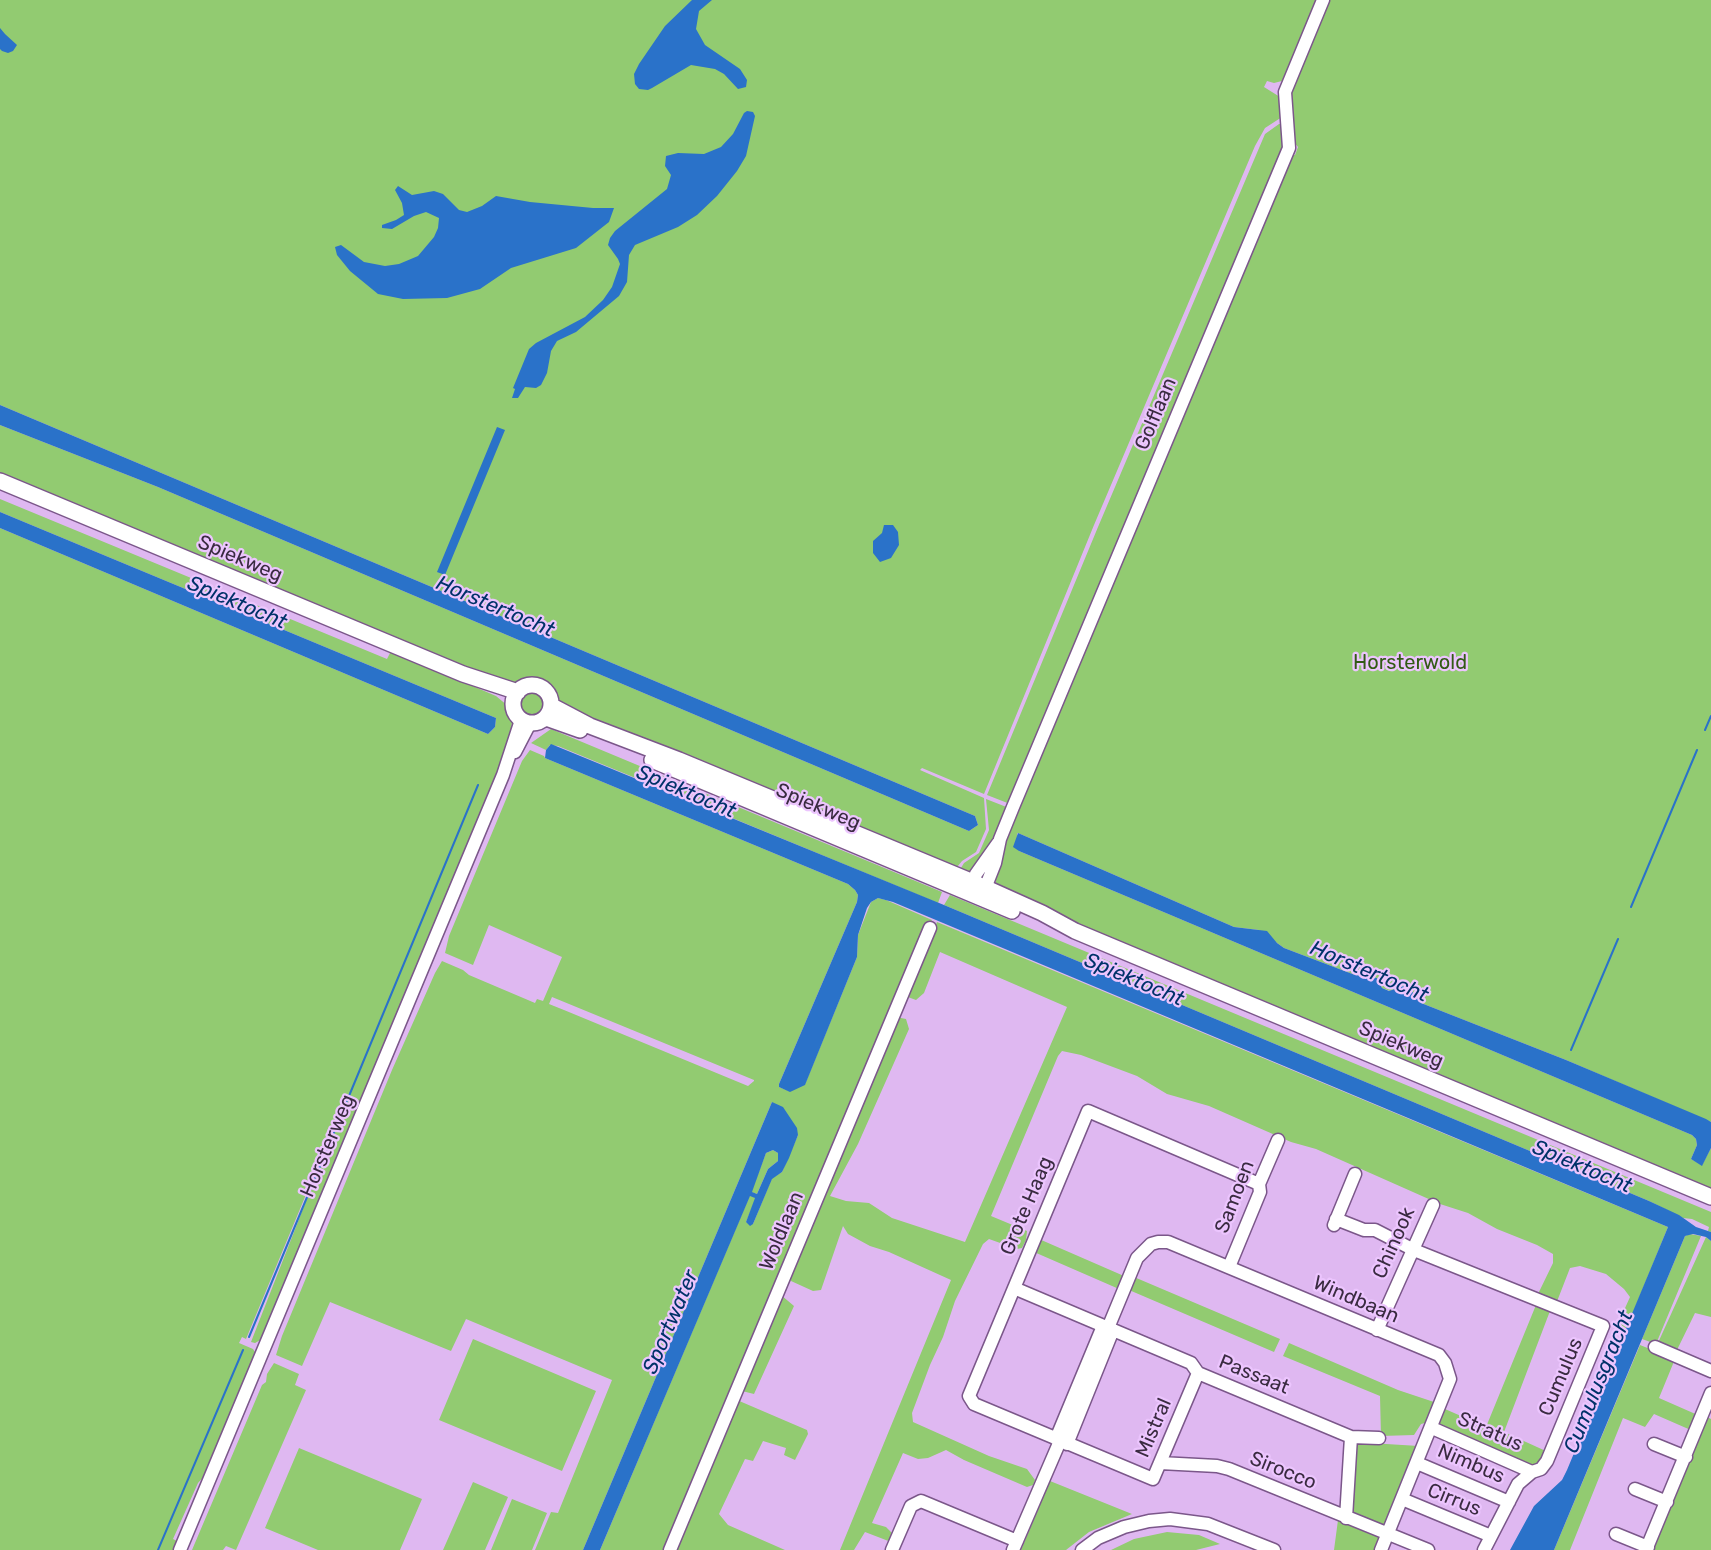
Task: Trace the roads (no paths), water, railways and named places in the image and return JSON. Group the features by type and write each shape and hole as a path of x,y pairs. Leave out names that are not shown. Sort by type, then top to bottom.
{"main road":[{"name":"Spiekweg","path":"0,481 515,696"},
{"path":"540,686 551,698 549,712 541,722 525,722 516,714 515,696 524,687 540,686"},
{"name":"Spiekweg","path":"549,712 679,760 977,890 1041,913 1075,931 1711,1197"}],"street":[{"name":"Golflaan","path":"977,890 995,863 1000,839 1289,148 1285,92 1323,0"},
{"name":"Horsterweg","path":"180,1550 510,758 512,743 525,722"},
{"name":"Woldlaan","path":"670,1550 930,928"},
{"name":"Grote Haag","path":"1061,1441 983,1408 970,1400 969,1396 1088,1111 1259,1184"},
{"name":"Samoen","path":"1229,1267 1260,1192 1259,1184 1278,1140"},
{"path":"1355,1174 1335,1222 1364,1230 1375,1230 1414,1250"},
{"name":"Chinook","path":"1377,1330 1433,1205"},
{"name":"Windbaan","path":"1015,1546 1137,1258 1151,1244 1168,1242 1439,1355 1445,1363 1450,1379 1381,1550"},
{"name":"Cumulus","path":"1414,1250 1603,1326 1547,1461 1541,1469 1532,1472 1518,1484 1484,1550"},
{"name":"Passaat","path":"1014,1288 1191,1363 1198,1373 1351,1437 1379,1438"},
{"path":"1655,1347 1711,1371"},
{"name":"Mistral","path":"1061,1441 1154,1479 1198,1373"},
{"path":"1616,1534 1647,1549 1711,1393"},
{"name":"Stratus","path":"1432,1428 1532,1472"},
{"path":"1346,1518 1351,1437"},
{"path":"1654,1444 1686,1457"},
{"name":"Nimbus","path":"1417,1462 1509,1502"},
{"name":"Sirocco","path":"1160,1463 1217,1466 1229,1469 1387,1534"},
{"path":"1635,1489 1667,1502"},
{"name":"Cirrus","path":"1402,1499 1491,1536"},
{"path":"892,1550 911,1506 921,1501 1015,1546"},
{"path":"1082,1550 1098,1538 1124,1527 1170,1519 1208,1524 1274,1550"},
{"path":"1095,1550 1127,1534 1150,1527 1171,1526 1206,1531 1254,1550"},
{"path":"1387,1534 1428,1550"}],"water":[{"path":"692,0 712,0 699,11 696,29 705,45 740,69 747,80 746,87 738,89 724,74 715,69 691,65 648,90 639,89 635,84 634,74 639,64 665,26"},
{"path":"0,28 17,45 13,51 8,53 0,49"},
{"path":"747,111 753,112 755,116 746,156 717,196 697,215 678,227 635,245 629,255 627,282 619,296 576,332 557,341 551,351 547,373 541,385 536,388 525,387 518,398 512,398 515,389 513,388 529,349 585,317 603,300 612,287 620,264 608,245 610,238 615,231 667,189 671,175 665,166 666,156 678,153 704,154 721,147 733,134"},
{"path":"398,186 412,195 434,191 443,194 459,210 467,212 482,206 496,196 530,202 614,208 609,222 576,248 511,268 480,289 447,298 403,299 378,294 350,271 337,255 335,247 341,245 364,262 385,266 399,264 418,256 434,237 439,218 426,212 392,229 382,228 382,225 404,215 402,203 395,190"},
{"path":"0,405 975,816 978,825 969,831 158,487 0,425"},
{"path":"497,427 505,430 445,575 437,572"},
{"path":"0,512 496,718 495,727 488,734 0,528"},
{"path":"884,525 893,525 898,532 899,545 891,558 880,562 873,553 873,541 882,533"},
{"path":"551,744 944,905 1649,1201 1679,1215 1696,1227 1711,1232 1711,1241 1706,1237 1693,1234 1685,1236 1554,1550 1510,1550 1534,1506 1562,1480 1567,1470 1668,1227 893,902 878,898 867,908 858,935 857,957 805,1085 790,1092 779,1087 779,1084 857,902 858,895 855,890 848,884 545,758 546,750"},
{"path":"1018,833 1234,927 1267,931 1284,948 1355,975 1377,978 1382,988 1389,991 1407,985 1421,1003 1566,1060 1706,1119 1711,1122 1711,1148 1702,1166 1691,1159 1697,1145 1692,1135 1019,851 1013,847"},
{"path":"772,1102 783,1107 797,1128 798,1135 789,1158 782,1172 772,1179 753,1224 750,1226 746,1222 755,1198 750,1196 600,1550 583,1550","holes":["773,1150 778,1153 778,1161 768,1169 757,1194 752,1192 766,1153"]}],"waterway":[{"path":"1705,730 1711,716"},
{"path":"1631,907 1697,750"},
{"path":"249,1337 478,785"},
{"path":"1571,1050 1618,939"},
{"path":"158,1550 243,1350"}],"water label":[{"name":"Spiektocht","path":"237,603"},
{"name":"Horstertocht","path":"495,607"},
{"name":"Spiektocht","path":"686,792"},
{"name":"Horstertocht","path":"1369,972"},
{"name":"Spiektocht","path":"1134,980"},
{"name":"Spiektocht","path":"1582,1167"},
{"name":"Sportwater","path":"671,1322"},
{"name":"Cumulusgracht","path":"1599,1382"}],"park label":[{"name":"Horsterwold","path":"1410,663"}]}
